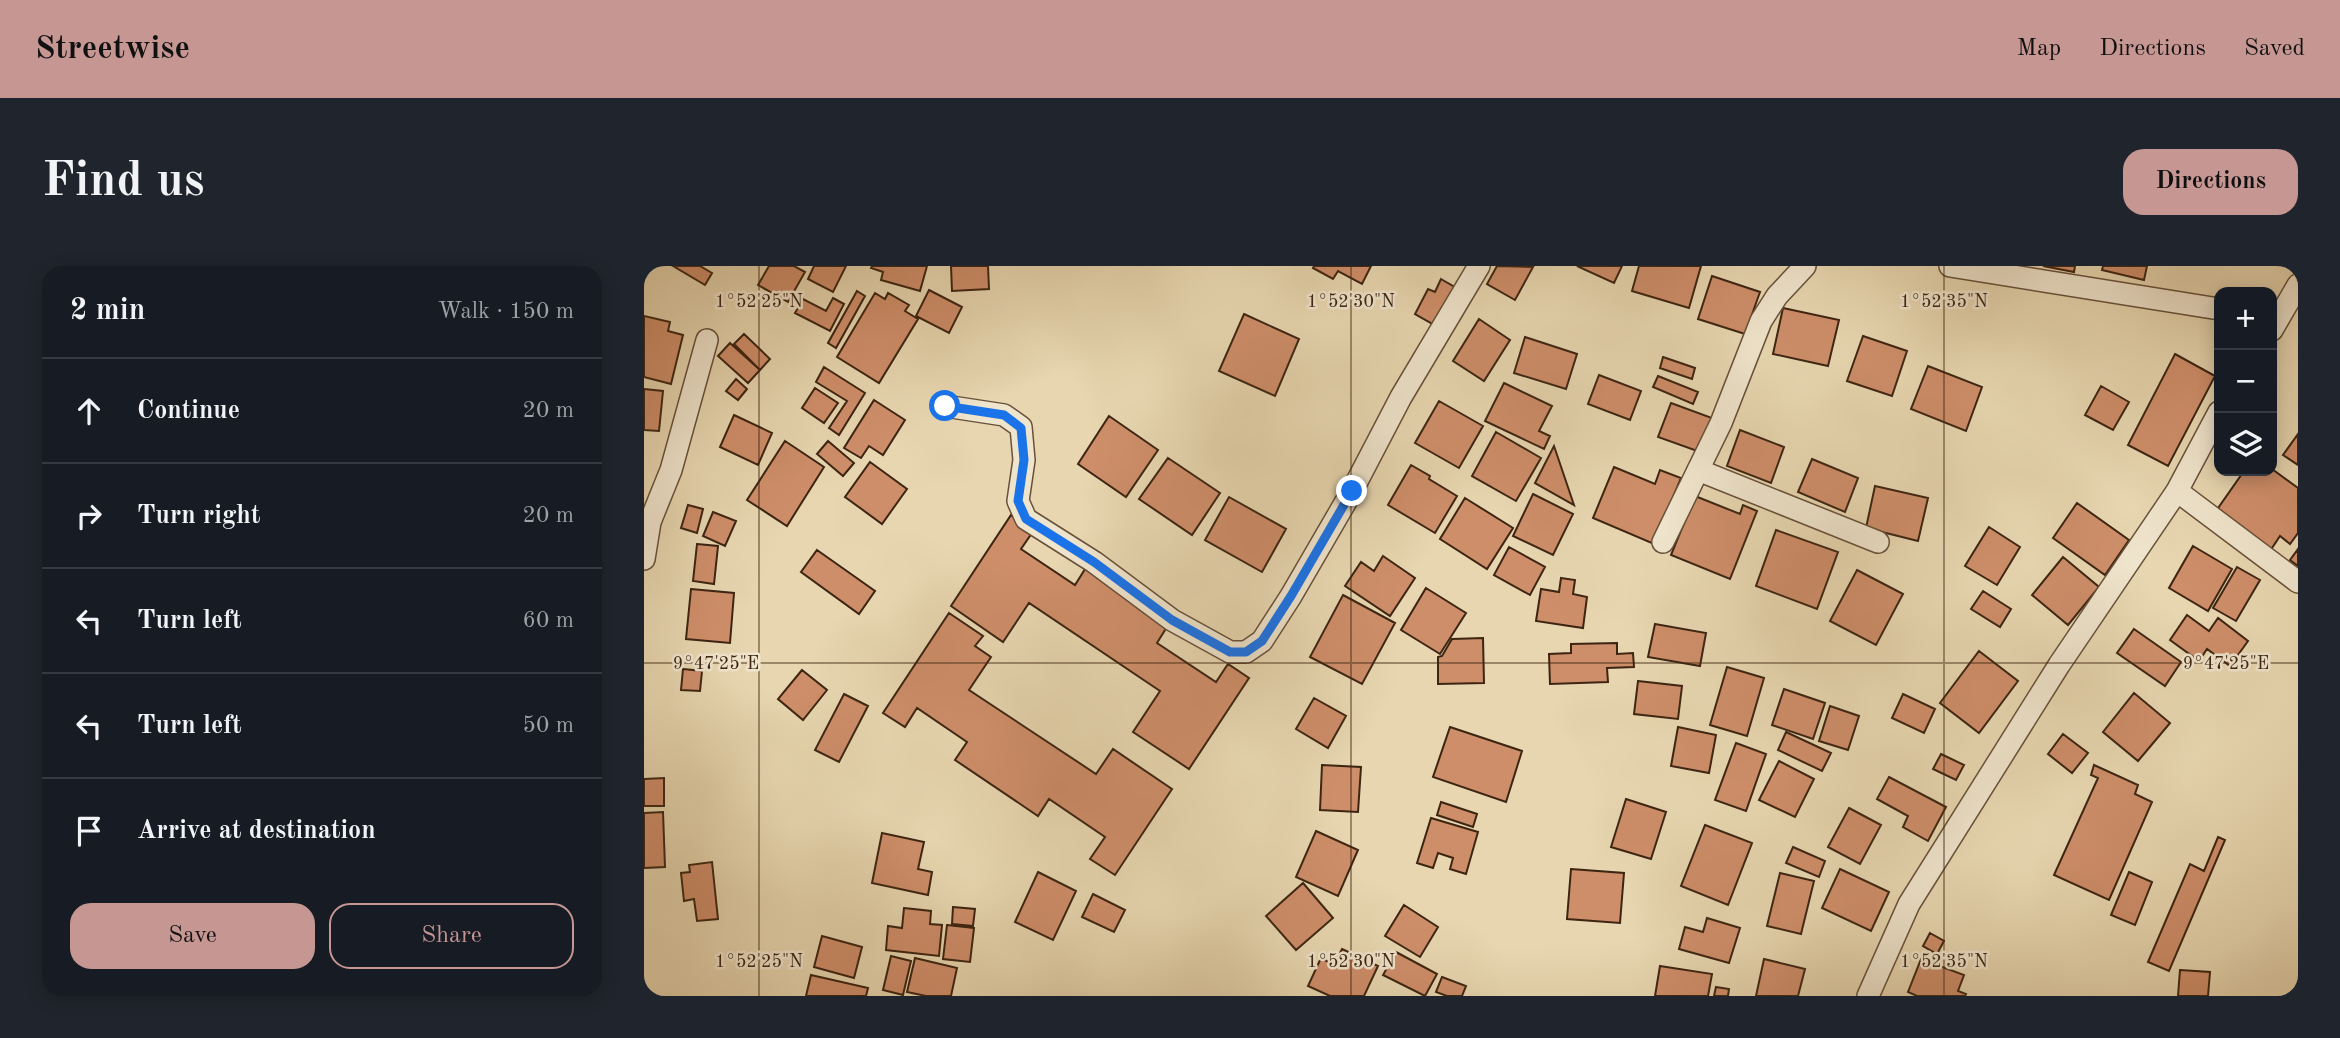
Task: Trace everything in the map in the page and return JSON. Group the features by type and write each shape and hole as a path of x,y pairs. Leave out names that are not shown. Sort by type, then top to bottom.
{"street":[{"path":"945,406 1004,415 1021,428 1024,460 1018,501 1026,519 1094,562 1172,620 1230,652 1246,652 1262,641 1291,596 1352,491 1401,397 1479,266"},
{"path":"1663,542 1721,423 1761,321 1777,296 1805,266"},
{"path":"1950,266 2214,308"},
{"path":"2277,316 2298,285"},
{"path":"644,559 650,522 671,470 707,340"},
{"path":"1868,996 1909,904 2059,665 2177,491 2218,413"},
{"path":"1698,470 1878,542"},
{"path":"2177,491 2298,582"}],"building":[{"path":"673,266 700,266 712,273 705,285"},
{"path":"769,266 794,266 805,272 788,302 758,285"},
{"path":"814,266 846,266 833,292 808,279"},
{"path":"927,266 920,291 881,280 883,272 871,268"},
{"path":"951,266 988,266 989,289 952,291"},
{"path":"1371,266 1362,284 1338,271 1333,279 1313,268"},
{"path":"1497,266 1533,267 1515,300 1487,284"},
{"path":"1577,266 1622,266 1614,283"},
{"path":"1639,266 1701,266 1689,308 1632,291"},
{"path":"2043,266 2075,266 2074,272"},
{"path":"2103,266 2147,266 2144,280 2102,270"},
{"path":"1712,276 1760,292 1745,334 1698,319"},
{"path":"1441,279 1458,289 1438,327 1415,314 1428,289 1435,292"},
{"path":"929,290 962,307 949,333 916,316"},
{"path":"857,291 865,296 836,348 828,343"},
{"path":"875,293 885,299 888,293 909,305 905,311 918,319 879,383 837,357"},
{"path":"833,298 844,304 830,331 795,313 803,299 826,311"},
{"path":"1783,308 1839,320 1828,366 1773,354"},
{"path":"1244,314 1299,339 1275,396 1219,371"},
{"path":"644,316 670,322 668,331 683,335 671,384 644,377"},
{"path":"1479,319 1510,340 1484,381 1453,361"},
{"path":"744,334 770,359 760,370 734,344"},
{"path":"1863,336 1907,351 1892,396 1847,381"},
{"path":"1525,337 1577,354 1566,389 1514,373"},
{"path":"730,343 760,370 748,383 718,356"},
{"path":"2175,354 2214,375 2168,466 2128,445"},
{"path":"1663,357 1695,368 1692,379 1660,368"},
{"path":"1928,366 1982,387 1966,431 1911,409"},
{"path":"824,367 865,393 839,435 829,428 847,401 816,382"},
{"path":"1599,375 1641,391 1630,420 1588,404"},
{"path":"1658,376 1698,392 1693,404 1653,387"},
{"path":"736,379 747,389 738,400 726,391"},
{"path":"1504,383 1552,406 1539,431 1550,436 1544,449 1485,421"},
{"path":"2101,386 2129,402 2113,430 2085,415"},
{"path":"815,388 838,403 824,423 802,408"},
{"path":"644,389 663,391 659,431 644,430"},
{"path":"874,400 905,420 883,455 869,446 861,458 844,448"},
{"path":"1439,401 1483,426 1459,468 1415,443"},
{"path":"1671,403 1712,418 1700,452 1658,437"},
{"path":"734,415 772,433 758,465 720,447"},
{"path":"1109,416 1158,450 1126,497 1078,464"},
{"path":"1740,430 1784,447 1771,483 1727,466"},
{"path":"1496,432 1541,458 1516,501 1472,476"},
{"path":"2298,434 2298,465 2283,455"},
{"path":"785,441 824,467 787,526 747,500"},
{"path":"828,441 854,463 843,476 817,454"},
{"path":"1554,446 1574,505 1535,483"},
{"path":"1168,458 1220,493 1192,535 1139,499"},
{"path":"1812,459 1858,478 1845,512 1798,492"},
{"path":"870,462 907,489 882,524 845,497"},
{"path":"1411,465 1457,496 1435,533 1388,505"},
{"path":"1614,467 1655,484 1660,470 1681,478 1654,544 1593,518"},
{"path":"2277,473 2298,488 2298,533 2290,544 2280,536 2270,551 2216,511 2240,476 2277,476"},
{"path":"1875,486 1928,498 1918,541 1866,528"},
{"path":"1533,494 1573,514 1553,555 1513,536"},
{"path":"1695,496 1740,514 1743,505 1757,511 1730,579 1671,555"},
{"path":"1229,497 1286,529 1262,572 1205,540"},
{"path":"1465,498 1513,528 1487,569 1440,539"},
{"path":"2077,503 2129,540 2105,575 2053,538"},
{"path":"688,505 703,509 697,533 681,528"},
{"path":"713,512 736,521 725,546 703,536"},
{"path":"1011,515 1034,530 1021,549 1075,585 1087,566 1170,622 1157,643 1216,682 1228,664 1249,678 1189,769 1133,732 1160,691 1029,603 1003,642 951,606"},
{"path":"1989,527 2020,547 1997,585 1965,566"},
{"path":"1776,530 1838,552 1817,609 1756,586"},
{"path":"697,544 718,546 714,584 693,581"},
{"path":"2193,546 2232,569 2208,611 2169,588"},
{"path":"1509,547 1545,567 1530,595 1494,575"},
{"path":"2298,549 2298,566 2290,560"},
{"path":"817,550 875,591 859,614 801,572"},
{"path":"1383,556 1415,578 1390,616 1345,586 1361,562 1374,571"},
{"path":"2063,557 2099,587 2068,625 2032,595"},
{"path":"2237,567 2260,580 2236,621 2213,608"},
{"path":"1857,570 1903,594 1876,645 1830,621"},
{"path":"1561,578 1575,580 1573,594 1587,597 1583,628 1536,621 1541,589 1559,592"},
{"path":"1426,588 1466,613 1440,654 1401,630"},
{"path":"691,589 734,593 730,643 686,639"},
{"path":"1983,591 2011,609 2000,627 1971,609"},
{"path":"1343,595 1395,623 1362,684 1310,657"},
{"path":"949,613 983,636 975,646 991,657 969,690 1096,774 1113,749 1172,789 1115,875 1090,859 1105,837 1049,799 1038,816 955,760 967,742 917,708 905,727 883,713"},
{"path":"2187,615 2209,631 2218,618 2248,641 2230,666 2207,649 2199,661 2170,640"},
{"path":"1655,624 1706,633 1700,666 1648,657"},
{"path":"2134,629 2181,662 2165,686 2117,653"},
{"path":"1483,638 1484,683 1438,684 1438,657 1442,656 1452,639"},
{"path":"1617,643 1617,654 1633,653 1634,667 1607,668 1608,682 1550,684 1549,654 1571,653 1571,644"},
{"path":"1979,651 2018,681 1979,733 1940,703"},
{"path":"1727,667 1764,678 1747,736 1710,725"},
{"path":"683,669 702,671 700,691 681,690"},
{"path":"802,670 827,690 803,720 778,699"},
{"path":"1638,681 1682,686 1678,719 1634,714"},
{"path":"1784,689 1825,703 1813,739 1772,725"},
{"path":"2134,693 2170,723 2138,761 2103,732"},
{"path":"844,694 868,706 839,762 815,750"},
{"path":"1903,694 1935,709 1924,733 1892,718"},
{"path":"1314,698 1346,716 1328,748 1296,729"},
{"path":"1830,706 1859,716 1848,750 1819,741"},
{"path":"1450,727 1522,751 1506,802 1433,777"},
{"path":"1678,727 1716,735 1709,773 1671,766"},
{"path":"1786,732 1831,753 1822,771 1778,750"},
{"path":"2063,734 2088,753 2072,773 2048,754"},
{"path":"1736,743 1766,754 1746,811 1715,800"},
{"path":"1941,754 1964,765 1956,780 1933,769"},
{"path":"1779,761 1814,779 1795,817 1759,800"},
{"path":"1322,765 1361,767 1358,812 1320,810"},
{"path":"2094,765 2138,785 2135,794 2152,802 2109,900 2054,875 2098,778 2091,775"},
{"path":"1889,777 1946,807 1928,841 1903,827 1908,816 1877,799"},
{"path":"664,778 664,806 644,806 644,779"},
{"path":"1626,799 1666,812 1651,859 1611,847"},
{"path":"1441,802 1477,814 1473,827 1437,815"},
{"path":"1849,808 1881,825 1860,864 1828,847"},
{"path":"663,812 665,867 644,868 644,813"},
{"path":"1431,818 1478,832 1466,874 1450,869 1453,858 1438,853 1433,868 1417,863"},
{"path":"1705,825 1752,843 1728,905 1681,886"},
{"path":"1316,831 1358,850 1338,896 1296,877"},
{"path":"882,833 924,842 918,869 932,872 928,895 872,883"},
{"path":"2218,837 2225,840 2169,971 2148,962 2190,864 2204,871"},
{"path":"1793,847 1825,861 1819,877 1786,863"},
{"path":"712,862 718,919 697,921 694,899 684,901 681,873 690,872 689,865"},
{"path":"1571,869 1624,873 1620,923 1567,919"},
{"path":"1840,869 1889,892 1871,931 1822,908"},
{"path":"1038,872 1076,891 1053,940 1015,922"},
{"path":"2129,872 2152,882 2135,925 2111,915"},
{"path":"1780,873 1814,881 1801,934 1767,926"},
{"path":"1303,883 1333,918 1296,950 1266,916"},
{"path":"1093,894 1125,910 1114,932 1082,917"},
{"path":"1404,905 1438,927 1420,957 1385,936"},
{"path":"953,907 975,909 973,926 952,924"},
{"path":"904,908 931,911 930,924 942,925 939,956 886,950 888,926 902,928"},
{"path":"1707,918 1740,928 1729,963 1679,949 1685,927 1703,932"},
{"path":"947,925 974,928 970,962 943,959"},
{"path":"1930,933 1944,941 1937,954 1923,946"},
{"path":"822,936 862,947 854,978 814,967"},
{"path":"1342,949 1378,966 1364,996 1330,996 1308,986 1321,958 1334,965"},
{"path":"1396,952 1437,974 1425,996 1383,975"},
{"path":"891,956 911,961 903,995 883,990"},
{"path":"915,958 957,968 951,996 926,996 907,992"},
{"path":"1764,959 1805,969 1798,996 1756,996"},
{"path":"1921,959 1964,975 1958,991 1966,994 1965,996 1917,996 1908,992"},
{"path":"1660,966 1712,974 1708,996 1655,996"},
{"path":"2180,970 2210,972 2208,996 2178,996"},
{"path":"811,975 868,988 866,996 806,996"},
{"path":"1442,977 1466,986 1462,996 1447,996 1436,992"},
{"path":"1716,987 1729,989 1728,996 1714,996"}],"route":[{"path":"945,406 1004,415 1021,428 1024,460 1018,501 1026,519 1094,562 1172,620 1230,652 1246,652 1262,641 1352,491"}]}
